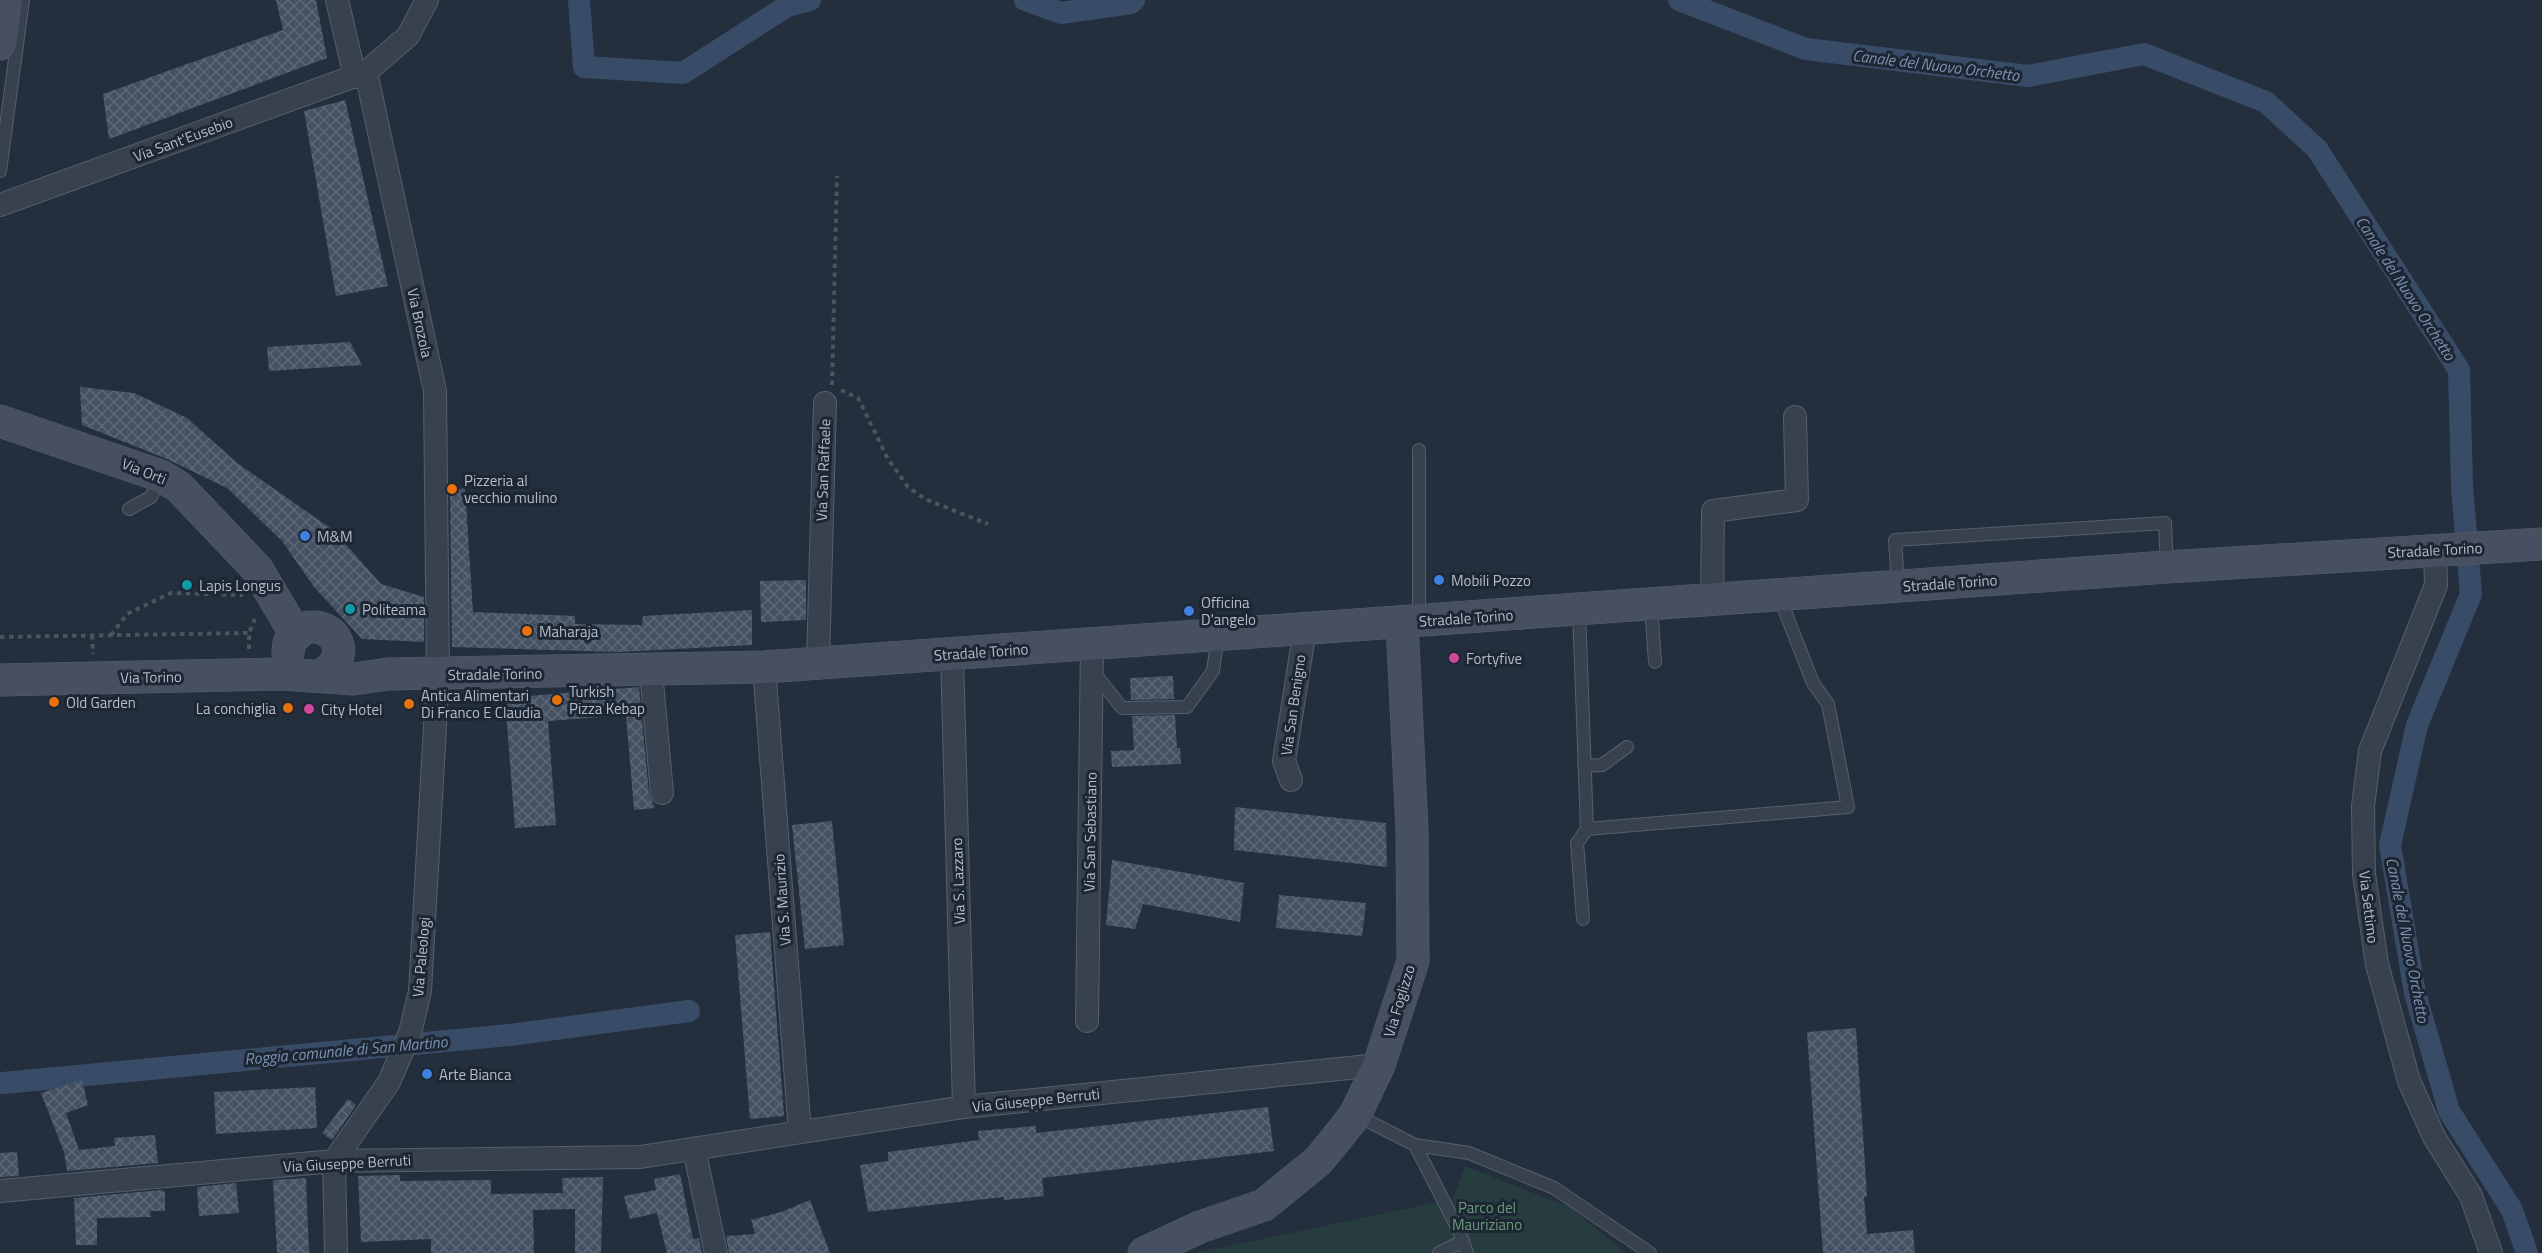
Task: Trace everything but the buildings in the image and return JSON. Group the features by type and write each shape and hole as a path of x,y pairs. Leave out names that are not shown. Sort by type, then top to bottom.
{"main road":[{"path":"0,44 6,0"},
{"name":"Via Orti","path":"0,421 161,476 179,487 251,582 270,572 294,593 318,634"},
{"name":"Stradale Torino","path":"311,675 354,679 388,674 651,671 764,667 952,654 1092,657 1218,635 2168,567 2542,544"},
{"name":"Via Foglizzo","path":"1159,1249 1200,1227 1264,1205 1318,1161 1355,1115 1379,1065 1413,961 1410,622"},
{"path":"318,634 336,663 311,675 292,666 288,655 289,643 318,634"},
{"name":"Stradale Torino","path":"318,634 358,659 388,674"},
{"name":"Via Torino","path":"0,680 311,675"}],"street":[{"name":"Via Brozola","path":"337,0 360,75 435,391 438,674"},
{"path":"360,75 408,36 426,0"},
{"name":"Via Sant'Eusebio","path":"0,205 360,75"},
{"name":"Via San Raffaele","path":"818,663 828,396"},
{"path":"1712,600 1713,511 1797,500 1795,417"},
{"name":"Via Settimo","path":"2446,549 2436,585 2370,751 2363,806 2364,874 2377,964 2409,1081 2434,1137 2471,1196 2491,1253"},
{"name":"Via San Benigno","path":"1291,780 1284,760 1305,629"},
{"name":"Via S. Lazzaro","path":"952,654 964,1107"},
{"name":"Via San Sebastiano","path":"1087,1021 1092,657"},
{"name":"Via S. Maurizio","path":"764,667 800,1132"},
{"path":"651,671 662,793"},
{"name":"Via Paleologi","path":"334,1161 389,1082 410,1033 420,991 438,674"},
{"name":"Via Giuseppe Berruti","path":"0,1191 334,1161 640,1157 964,1107 1379,1065"},
{"path":"694,1149 716,1253"},
{"path":"334,1161 336,1253"}],"lane":[{"path":"0,171 23,0"},
{"path":"1410,622 1419,450"},
{"path":"129,509 151,497 161,476"},
{"path":"1898,586 1895,540 2165,523 2168,567"},
{"path":"1587,829 1848,807 1828,704 1813,683 1778,595"},
{"path":"1651,604 1655,662"},
{"path":"1579,609 1587,829 1577,843 1583,919"},
{"path":"1092,657 1122,708 1187,707 1213,671 1218,635"},
{"path":"1584,766 1602,765 1627,747"},
{"path":"1355,1115 1415,1145 1469,1153 1554,1188 1650,1253"},
{"path":"1415,1145 1465,1247 1439,1253"}],"path":[{"path":"837,176 828,396 845,391 858,398 888,459 908,488 925,499 987,524"},
{"path":"111,635 127,614 171,593 251,582"},
{"path":"249,653 249,633 258,611"},
{"path":"0,637 249,633"},
{"path":"92,635 93,663"}],"green space":[{"name":"Parco del Mauriziano","path":"1465,1166 1569,1207 1626,1253 1195,1253 1453,1199"}],"waterway":[{"name":"Canale del Nuovo Orchetto","path":"579,0 584,67 683,73 787,6 810,0"},
{"name":"Canale del Nuovo Orchetto","path":"1025,0 1061,13 1131,3 1134,0"},
{"name":"Canale del Nuovo Orchetto","path":"1679,0 1806,49 2028,76 2144,54 2266,102 2317,149 2459,370 2462,486 2471,594 2417,725 2390,845 2415,993 2449,1111 2512,1210 2527,1253"},
{"name":"Roggia comunale di San Martino","path":"3,1083 510,1035 689,1011"}],"place":[{"name":"Pizzeria al vecchio mulino","path":"452,489"},
{"name":"M&M","path":"305,536"},
{"name":"Mobili Pozzo","path":"1439,580"},
{"name":"Lapis Longus","path":"187,585"},
{"name":"Politeama","path":"350,609"},
{"name":"Officina D'angelo","path":"1189,611"},
{"name":"Maharaja","path":"527,631"},
{"name":"Fortyfive","path":"1454,658"},
{"name":"Turkish Pizza Kebap","path":"557,700"},
{"name":"Old Garden","path":"54,702"},
{"name":"Antica Alimentari Di Franco E Claudia","path":"409,704"},
{"name":"La conchiglia","path":"288,708"},
{"name":"City Hotel","path":"309,709"},
{"name":"Arte Bianca","path":"427,1074"}]}
